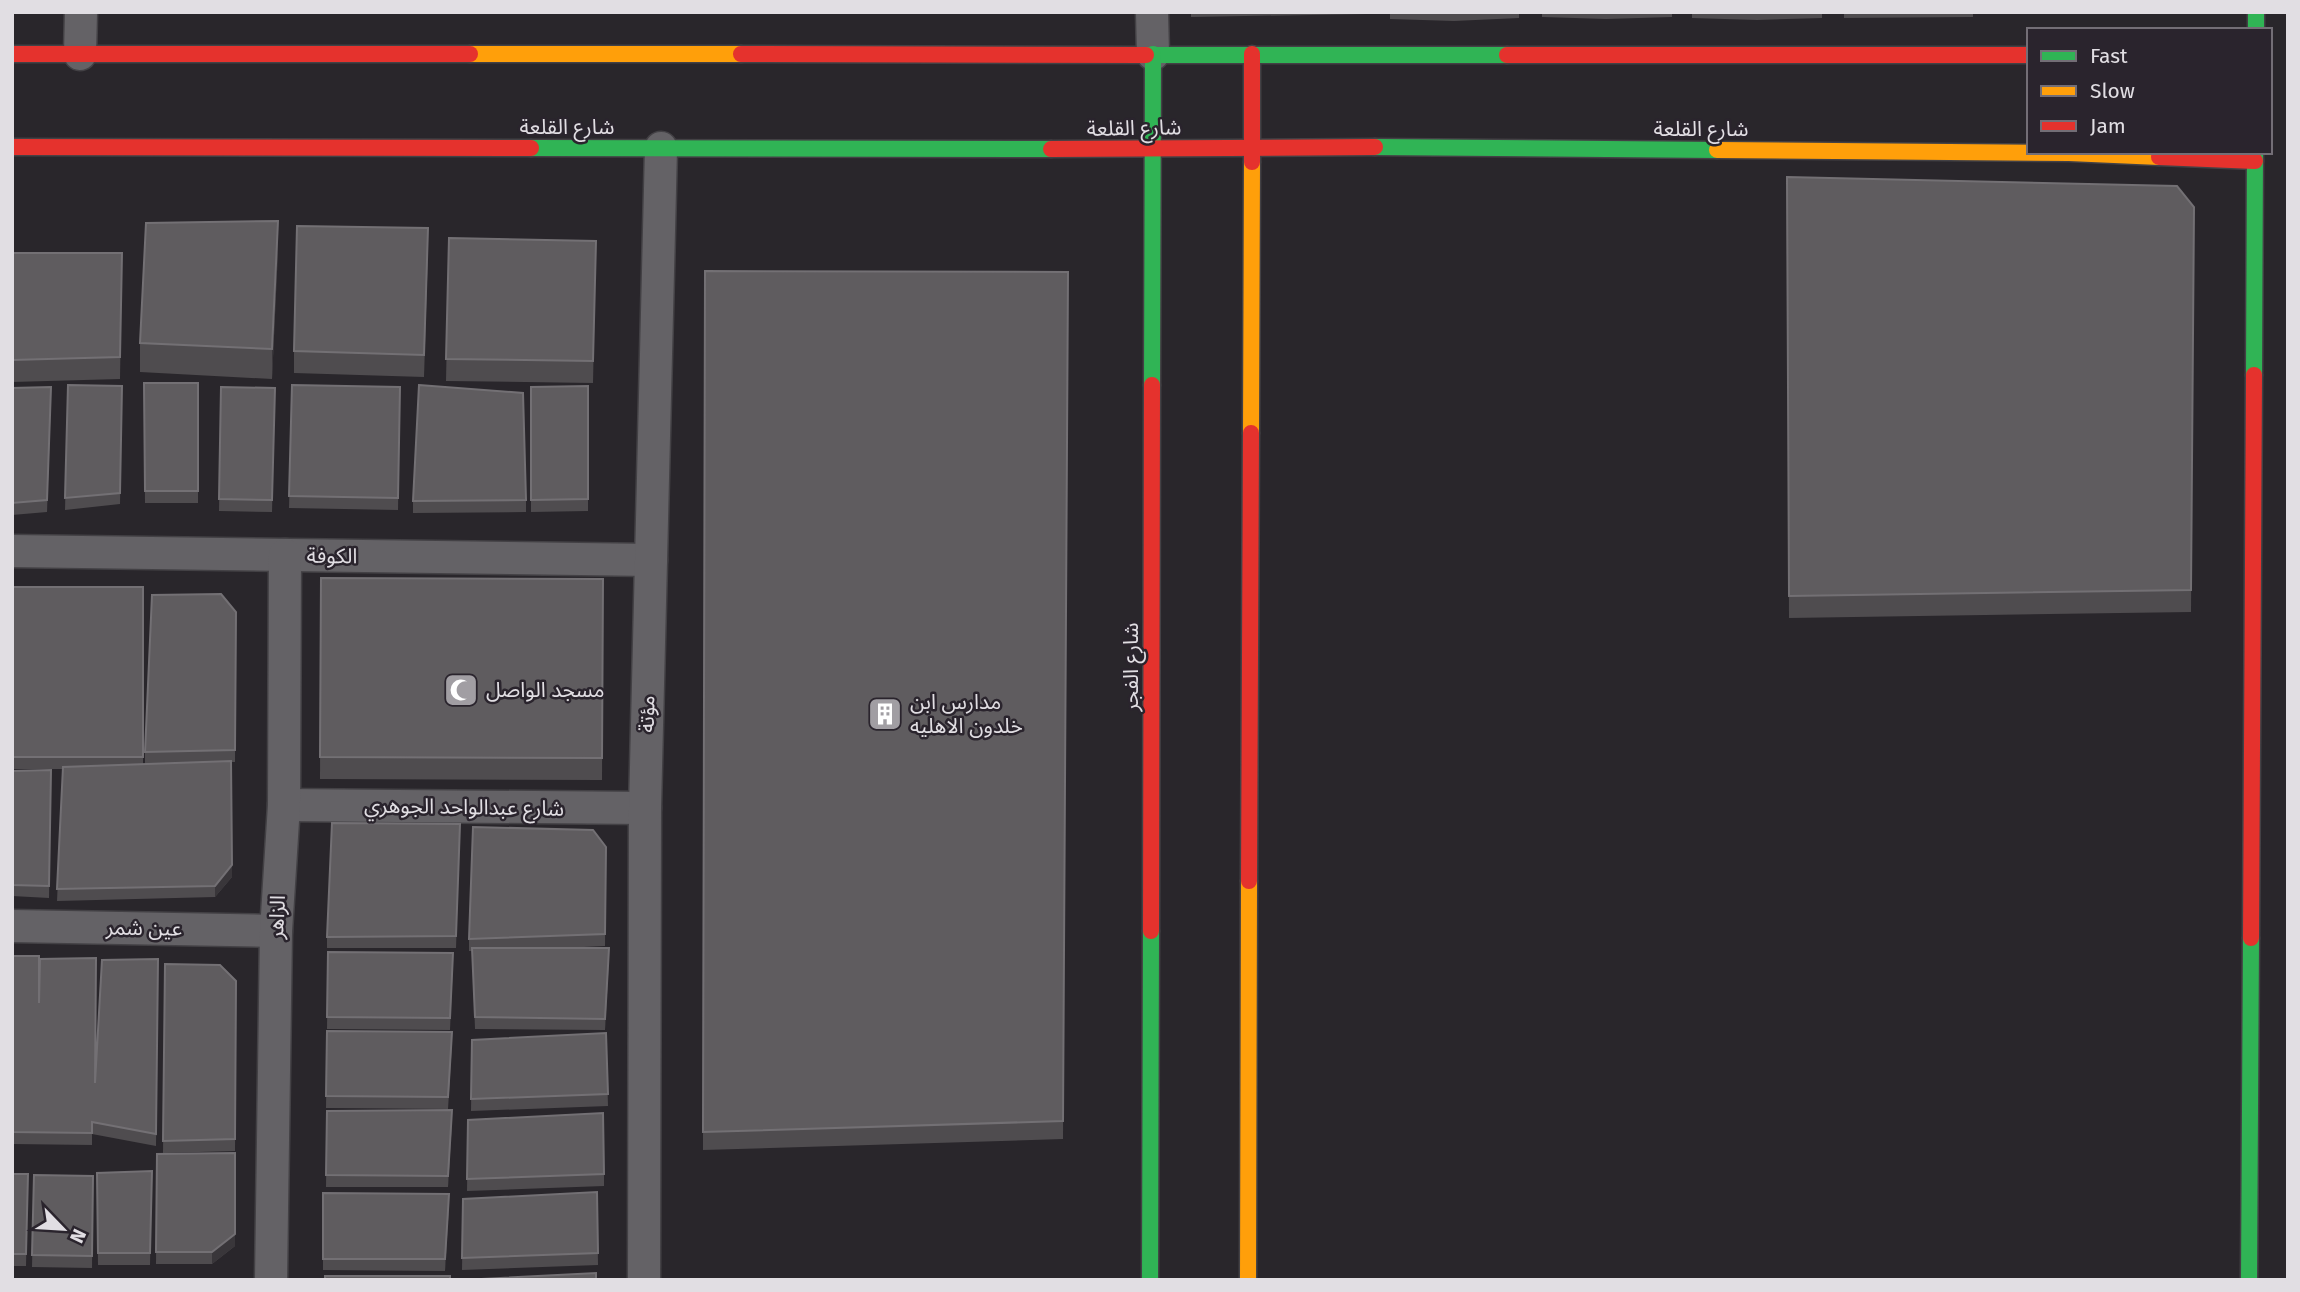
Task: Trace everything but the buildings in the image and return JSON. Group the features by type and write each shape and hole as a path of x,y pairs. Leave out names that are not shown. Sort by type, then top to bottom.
{"street":[{"path":"79,54 81,12"},
{"path":"1152,12 1153,54"},
{"path":"12,54 2027,55"},
{"name":"شارع الفجر","path":"1150,1280 1153,54"},
{"path":"1248,1280 1252,54"},
{"name":"شارع القلعة","path":"12,147 1153,149 1252,146 2027,153"},
{"name":"مؤتة","path":"644,1280 645,808 661,148"},
{"name":"شارع القلعة","path":"2116,154 2255,157"},
{"path":"2249,1280 2255,157"},
{"name":"الكوفة","path":"12,551 651,560"},
{"name":"الزاهر","path":"271,1280 276,931 284,805 285,555"},
{"name":"شارع عبدالواحد الجوهري","path":"284,805 645,808"},
{"name":"عين شمر","path":"12,926 276,931"},
{"path":"2249,1247 2257,1280"}],"traffic: fast":[{"path":"2256,12 2256,28"},
{"path":"1152,385 1153,54"},
{"path":"1146,55 1507,55"},
{"path":"1375,147 1717,150"},
{"path":"531,148 1051,149"},
{"path":"2254,375 2255,154"},
{"path":"1150,1280 1151,931"},
{"path":"2249,1280 2251,938"}],"traffic: slow":[{"path":"470,54 741,54"},
{"path":"1717,150 2027,153"},
{"path":"2092,154 2159,157"},
{"path":"1251,433 1252,162"},
{"path":"1248,1280 1249,881"}],"traffic: jam":[{"path":"12,54 470,54"},
{"path":"741,54 1146,55"},
{"path":"1252,54 1252,162"},
{"path":"1507,55 2027,55"},
{"path":"12,147 531,148"},
{"path":"1051,149 1375,147"},
{"path":"2159,157 2255,161"},
{"path":"2251,938 2254,375"},
{"path":"1151,931 1152,385"},
{"path":"1249,881 1251,433"}],"place":[{"name":"مسجد الواصل","path":"461,690"},
{"name":"مدارس ابن خلدون الاهليه","path":"885,714"}]}
